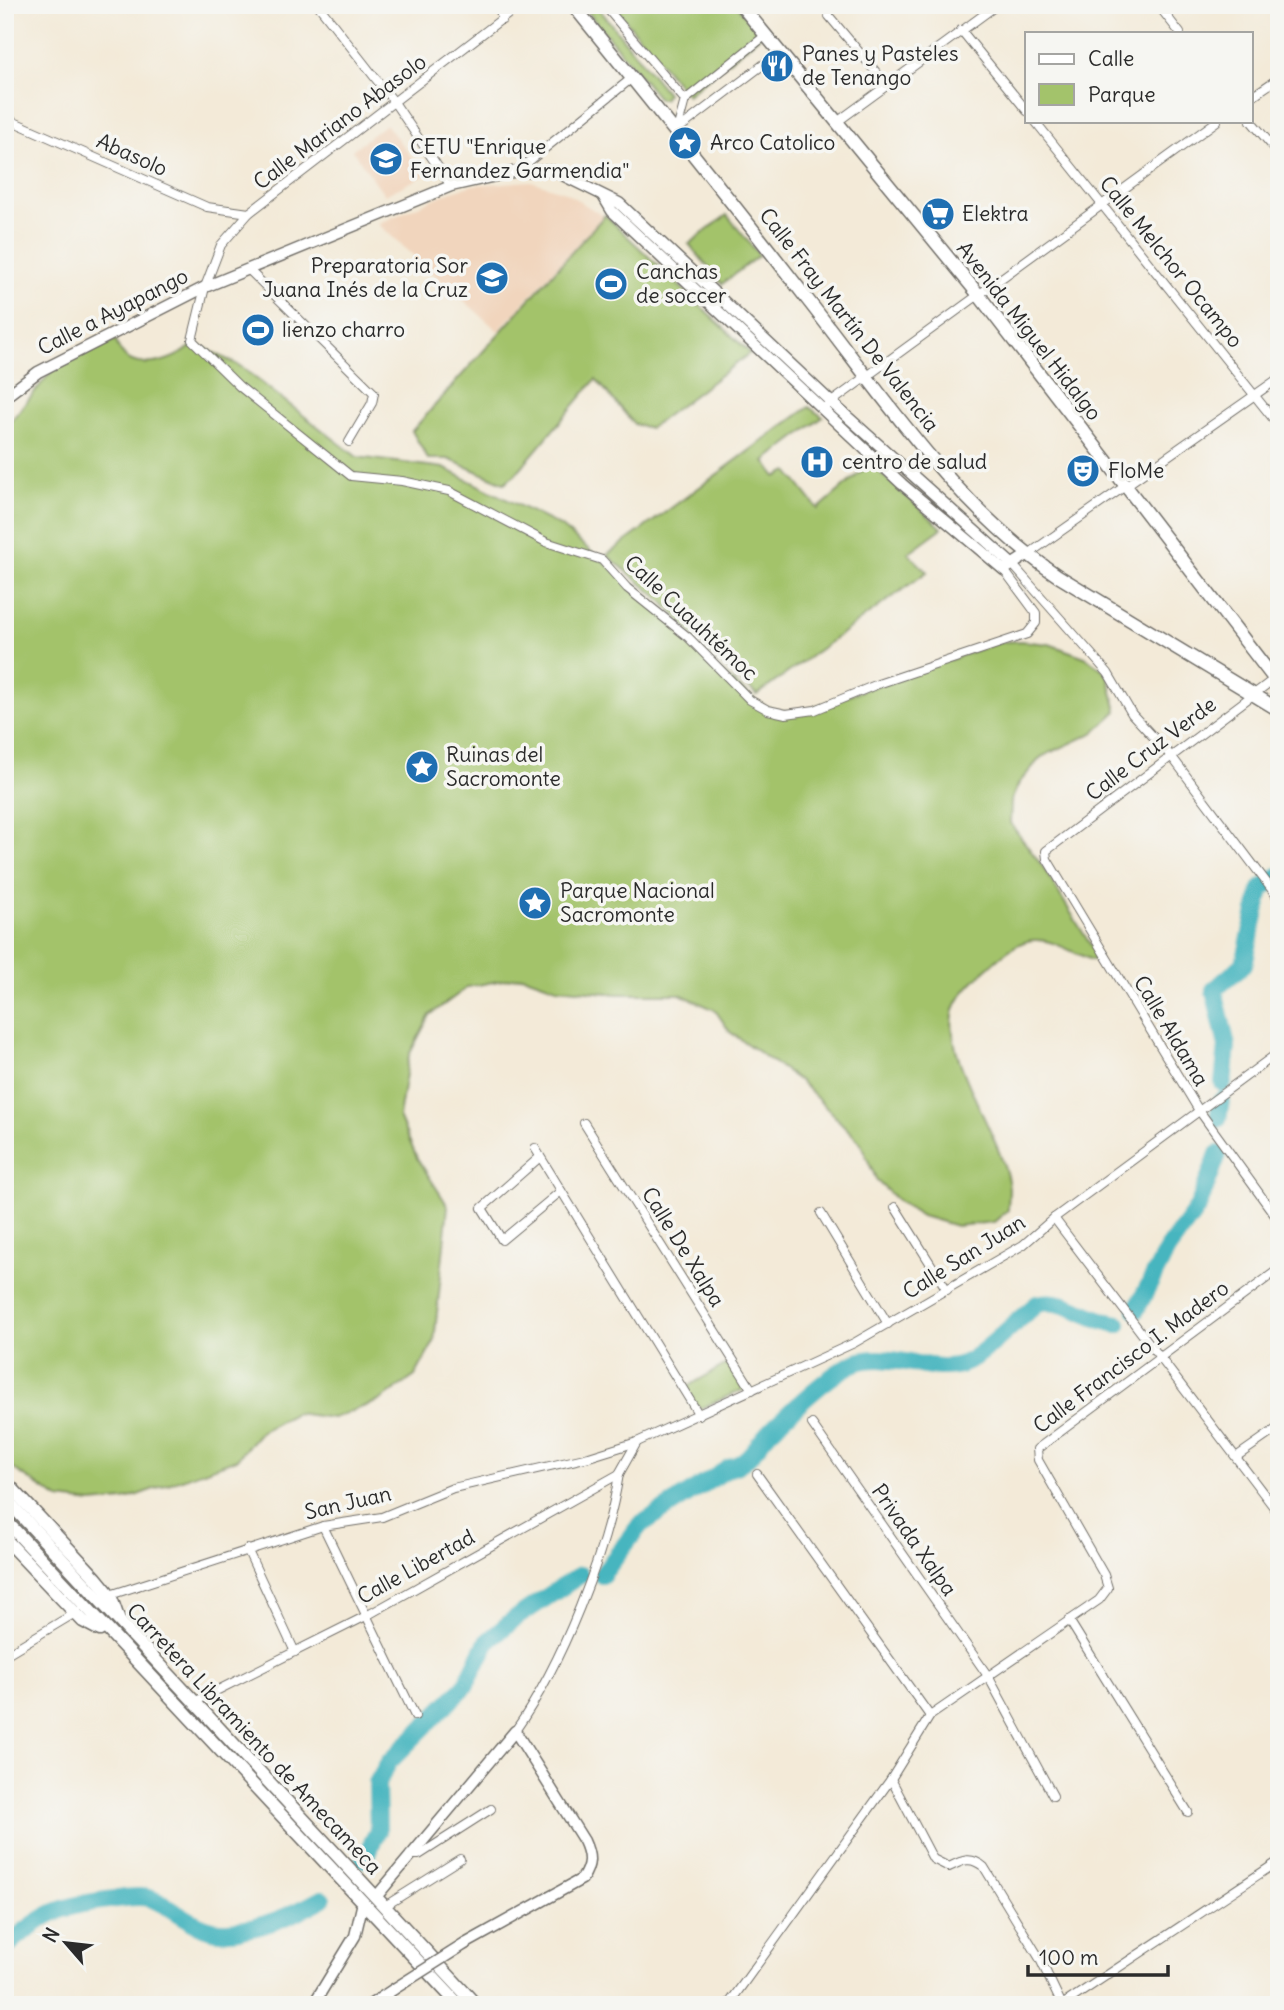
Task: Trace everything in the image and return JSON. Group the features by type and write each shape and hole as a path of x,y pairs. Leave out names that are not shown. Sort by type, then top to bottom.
{"main road":[{"name":"Calle Fray Martín De Valencia","path":"573,5 677,130 967,501 1027,555 1279,710"},
{"name":"Avenida Miguel Hidalgo","path":"741,5 978,294 1124,486 1277,680"},
{"name":"Calle Cuauhtémoc","path":"205,287 451,186 517,171 554,171 619,202 683,271 877,452 951,527 1008,568"},
{"name":"Calle a Ayapango","path":"5,397 38,372 205,287"},
{"path":"1008,568 1027,555"},
{"path":"5,1480 110,1595 121,1625"},
{"name":"Carretera Libramiento de Amecameca","path":"5,1498 476,2005"},
{"name":"Carretera Libramiento de Amecameca","path":"5,1520 458,2005"},
{"path":"5,1539 83,1621 109,1634"},
{"path":"370,2005 465,1944 582,1879 589,1868 590,1852 584,1840 514,1731 410,1855 380,1901"},
{"path":"313,2005 355,1936 363,1902"}],"street":[{"path":"318,5 394,103 451,186"},
{"path":"499,5 502,20"},
{"name":"Calle Mariano Abasolo","path":"205,287 221,245 249,213 520,5"},
{"path":"604,5 685,100"},
{"path":"837,122 997,5"},
{"path":"1158,5 1179,32"},
{"path":"829,16 886,84"},
{"path":"961,30 1025,109"},
{"path":"677,130 685,100 766,35"},
{"path":"677,130 780,52"},
{"path":"517,171 632,78"},
{"path":"1252,96 1279,78"},
{"name":"Abasolo","path":"5,118 207,207 249,213"},
{"name":"Calle Melchor Ocampo","path":"1036,122 1279,426"},
{"path":"827,406 1216,122"},
{"path":"1252,122 1279,154"},
{"path":"249,270 374,393 372,403 349,442"},
{"name":"Calle Cuauhtémoc","path":"205,287 192,340 239,386 352,476 402,481 449,491 546,542 602,560 627,588 688,637 750,700 768,710 786,713 815,710 890,679 1027,634 1037,623 1036,612 1008,568"},
{"path":"1027,555 1279,378"},
{"name":"Calle Cuauhtémoc","path":"1008,568 1108,673 1132,714 1172,757 1279,899"},
{"name":"Calle Cruz Verde","path":"1046,851 1252,695 1277,680"},
{"name":"Calle Aldama","path":"1046,851 1047,859 1198,1109 1279,1221"},
{"name":"Calle San Juan","path":"637,1442 855,1343 1023,1245 1054,1218 1198,1109 1279,1052"},
{"name":"Calle De Xalpa","path":"584,1123 752,1390"},
{"path":"535,1148 699,1416"},
{"path":"540,1157 482,1208 502,1240 561,1191"},
{"path":"895,1207 947,1290"},
{"path":"821,1213 888,1324"},
{"path":"1054,1218 1279,1514"},
{"name":"Calle Francisco I. Madero","path":"1069,1620 1100,1600 1108,1588 1104,1575 1035,1451 1279,1269"},
{"name":"Privada Xalpa","path":"812,1424 988,1676 1053,1796"},
{"path":"1236,1457 1279,1427"},
{"path":"514,1731 533,1706 571,1624 608,1526 619,1474 637,1442"},
{"name":"San Juan","path":"110,1595 323,1526 382,1517 453,1488 589,1457 637,1442"},
{"name":"Calle Libertad","path":"194,1702 368,1615 619,1474"},
{"path":"757,1474 930,1716"},
{"path":"323,1526 415,1716"},
{"path":"247,1549 295,1652"},
{"path":"5,1655 75,1613"},
{"path":"727,2005 891,1779 930,1716 1069,1620 1188,1812"},
{"path":"891,1779 933,1859 940,1865 949,1867 966,1859 976,1860 984,1867 1040,1959 1062,2005 1279,1861"},
{"path":"410,1855 419,1856 491,1809"},
{"path":"380,1901 460,1859"}],"shaded area":[{"name":"CETU \"Enrique Fernandez Garmendia\"","path":"386,124 425,175 385,195 352,150"},
{"name":"Preparatoria Sor Juana Inés de la Cruz","path":"531,181 565,192 603,216 498,331 378,224 449,192 473,185"}],"green space":[{"path":"582,5 596,5 667,93 663,99 659,99"},
{"path":"613,5 736,5 761,35 687,95"},
{"name":"Canchas de soccer","path":"605,215 750,353 650,428 634,424 596,379 515,475 504,483 448,459 428,459 412,431"},
{"path":"727,215 759,255 722,284 689,244"},
{"name":"Parque Nacional Sacromonte","path":"116,340 121,352 139,363 163,361 195,343 240,366 357,457 444,468 560,526 658,606 716,667 767,707 788,712 807,710 1000,642 1049,644 1085,657 1102,669 1108,676 1117,711 1095,732 1041,757 1019,783 1011,801 1010,823 1043,867 1099,959 1091,960 1050,942 1029,941 1005,953 980,975 964,991 954,1010 952,1029 957,1051 1005,1168 1009,1188 1008,1210 994,1222 956,1226 922,1216 898,1201 877,1181 860,1142 800,1081 730,1032 715,1010 680,994 618,994 557,988 523,976 468,987 430,1015 409,1055 399,1117 417,1158 448,1206 434,1342 415,1376 379,1401 333,1418 295,1413 260,1432 237,1459 124,1500 92,1503 59,1499 5,1463 5,428 59,362"},
{"path":"809,407 823,417 765,461 776,477 788,471 818,509 870,464 942,528 908,553 927,572 757,695 712,656 662,601 607,555"},
{"path":"730,1362 747,1388 699,1409 685,1388"}],"waterway":[{"path":"1223,1083 1227,1046 1214,990 1244,964 1261,889 1279,876"},
{"path":"1218,1119 1221,1101"},
{"path":"1136,1310 1167,1250 1198,1207 1218,1154"},
{"path":"602,1575 640,1525 742,1462 771,1430 811,1393 855,1363 883,1359 927,1366 955,1366 984,1351 1037,1304 1047,1302 1068,1306 1118,1324"},
{"path":"364,1859 378,1831 377,1783 389,1762 465,1686 487,1642 514,1619 580,1575"},
{"path":"5,1948 43,1918 67,1908 97,1901 148,1898 202,1926 233,1931 286,1917 322,1899"}],"place":[{"name":"Panes y Pasteles de Tenango","path":"777,66"},
{"name":"Arco Catolico","path":"685,143"},
{"name":"CETU \"Enrique Fernandez Garmendia\"","path":"386,159"},
{"name":"Elektra","path":"938,214"},
{"name":"Preparatoria Sor Juana Inés de la Cruz","path":"492,278"},
{"name":"Canchas de soccer","path":"611,284"},
{"name":"lienzo charro","path":"258,330"},
{"name":"centro de salud","path":"817,462"},
{"name":"FloMe","path":"1083,471"},
{"name":"Ruinas del Sacromonte","path":"422,767"},
{"name":"Parque Nacional Sacromonte","path":"535,903"}]}
